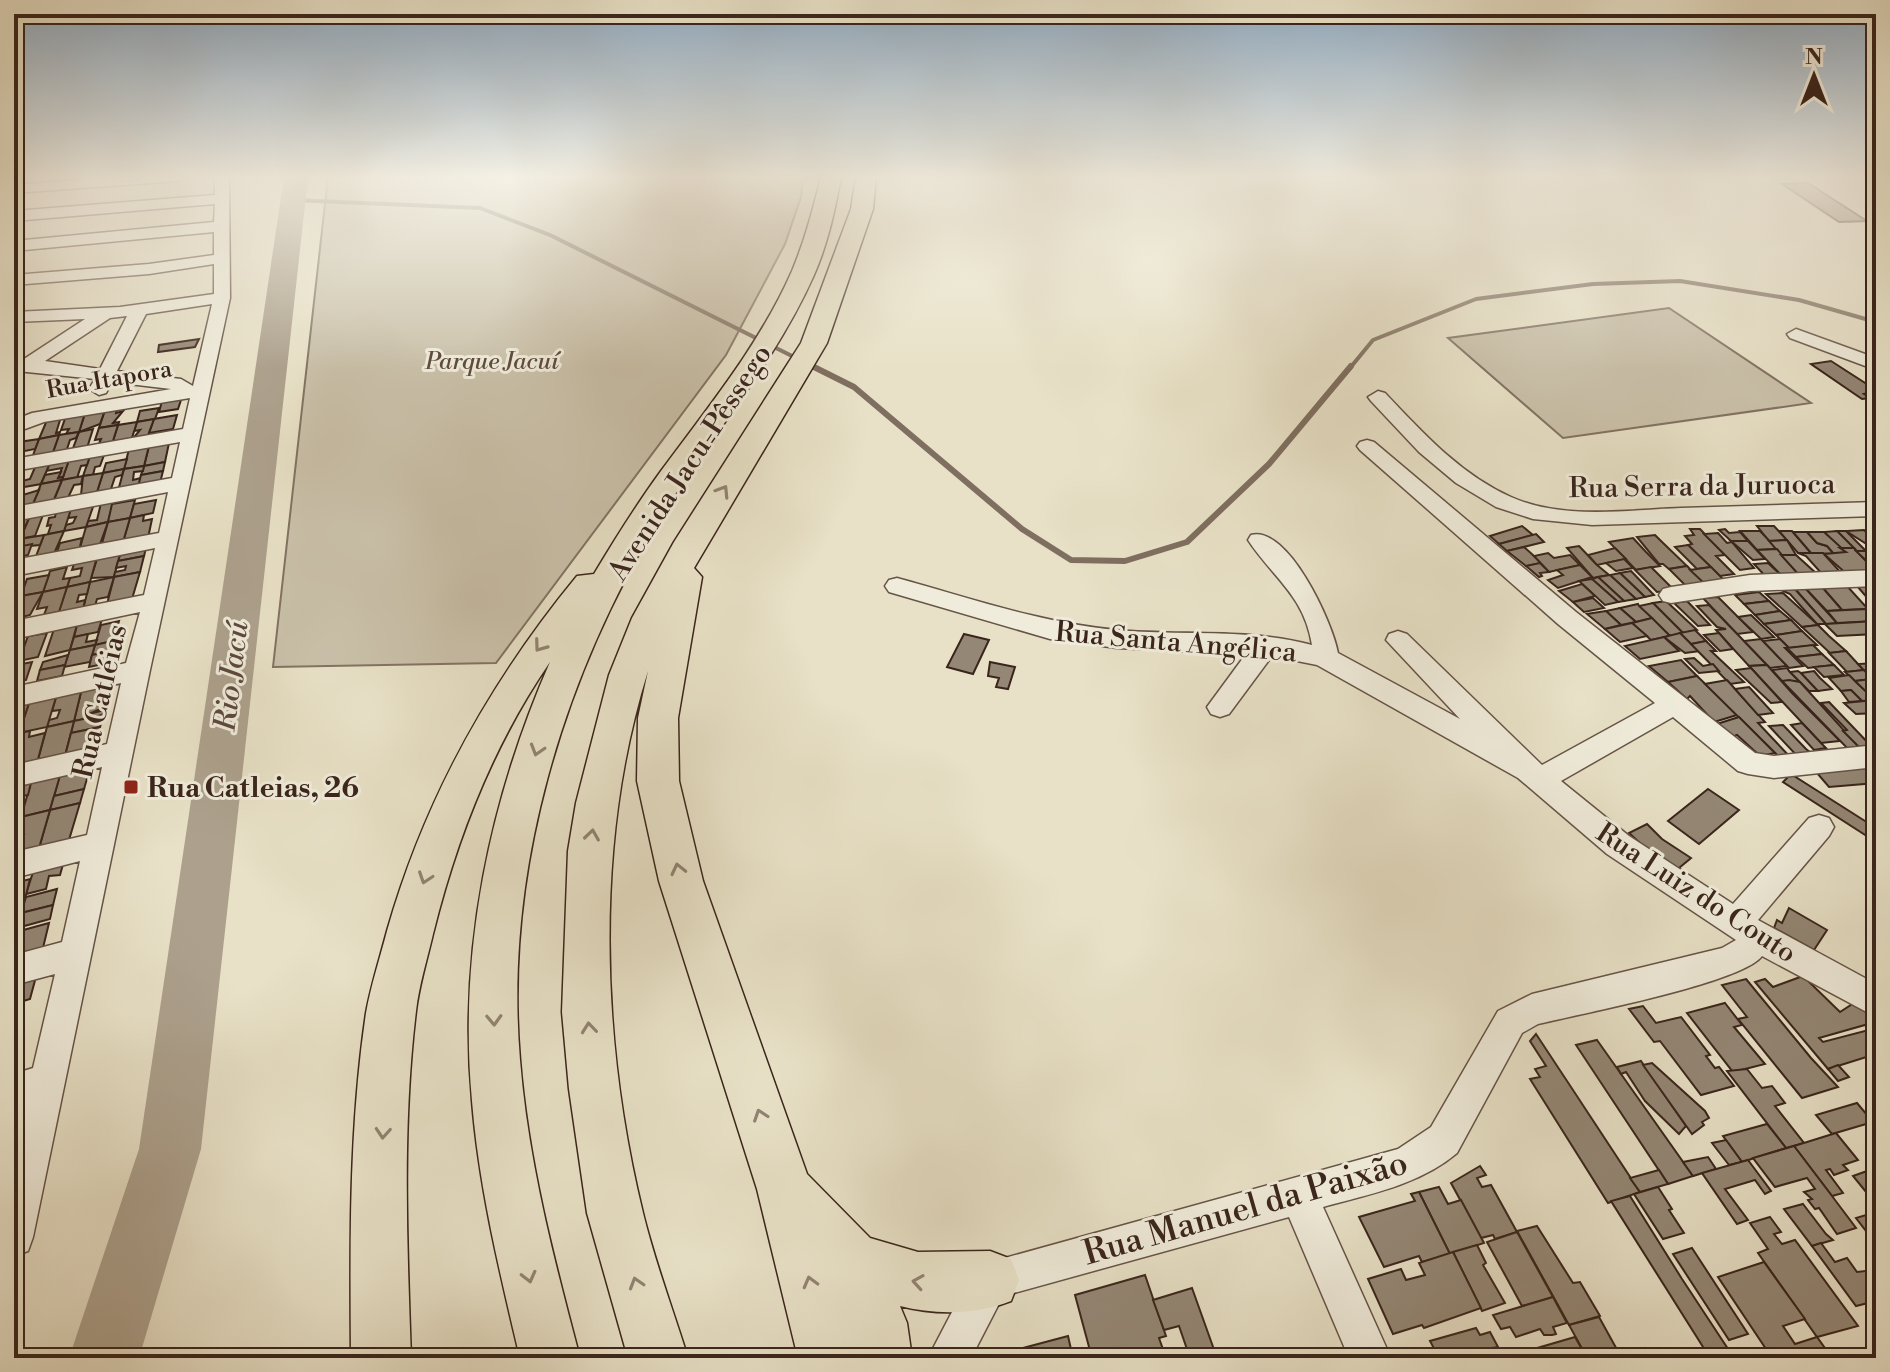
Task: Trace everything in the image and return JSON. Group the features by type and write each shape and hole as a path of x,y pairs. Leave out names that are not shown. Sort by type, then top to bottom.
{"highway":[{"name":"Avenida Jacu-Pêssego","path":"550,1358 524,1256 501,1123 493,1016 500,895 510,851 546,718 589,620 643,521 753,367 778,325 814,241"},
{"name":"Avenida Jacu-Pêssego","path":"658,1358 615,1213 595,1089 587,1012 587,913 590,851 597,803 628,675 650,618 691,542 814,343 851,241"},
{"path":"381,1358 378,1202 391,1012 416,905 449,810 495,714 538,647 643,521"},
{"path":"691,542 658,718 658,781 681,881 785,1189 828,1358"},
{"path":"785,1189 850,1258 877,1323 882,1358"},
{"path":"850,1258 897,1279 930,1284 990,1280"}],"street":[{"path":"14,246 37,241"},
{"name":"Rua Catléias","path":"14,1237 137,670 222,298 223,241"},
{"path":"14,280 149,269 223,258"},
{"path":"14,317 104,314 222,298"},
{"path":"90,408 139,310"},
{"path":"19,367 104,314"},
{"path":"1796,334 1876,364"},
{"path":"19,367 202,389"},
{"name":"Rua Itapora","path":"20,424 90,408 202,389"},
{"name":"Rua Serra da Juruoca","path":"1378,397 1401,422 1456,470 1497,499 1546,515 1592,518 1876,509"},
{"path":"14,465 191,434"},
{"path":"1367,446 1567,618 1738,756 1762,767 1876,756"},
{"path":"1408,481 1456,470"},
{"path":"14,514 181,483"},
{"path":"14,568 169,538"},
{"path":"1259,540 1310,598 1324,634 1326,658"},
{"path":"1671,595 1750,583 1876,578"},
{"name":"Rua Santa Angélica","path":"897,586 1050,630 1161,643 1266,646 1326,658 1534,775"},
{"path":"14,630 155,601"},
{"path":"1398,640 1534,775 1674,704"},
{"path":"1220,707 1266,646"},
{"path":"14,697 137,670"},
{"path":"14,776 119,752"},
{"name":"Rua Luiz do Couto","path":"1534,775 1618,845 1746,930 1876,1001"},
{"name":"Rua Manuel da Paixão","path":"990,1280 1299,1196 1403,1166 1427,1154 1444,1140 1510,1022 1532,1010 1726,962 1745,953 1746,930 1819,827"},
{"path":"14,865 100,844"},
{"path":"14,970 76,953"},
{"path":"14,1092 49,1081"},
{"path":"1299,1196 1370,1358"},
{"path":"949,1358 990,1280"}],"green space":[{"name":"Parque Jacuí","path":"321,241 786,241 726,355 496,663 273,667"},
{"path":"1669,308 1811,403 1563,438 1448,338"}],"building":[{"path":"199,339 195,347 158,352 159,345"},
{"path":"1831,361 1876,391 1864,394 1870,398 1862,399 1811,364"},
{"path":"182,397 178,409 159,412 162,401"},
{"path":"117,408 116,413 123,411 113,423 119,422 118,425 99,428 105,410"},
{"path":"159,408 155,419 137,422 140,411"},
{"path":"105,410 100,424 79,432 85,413"},
{"path":"85,413 79,432 66,434 69,429 61,430 66,416"},
{"path":"177,415 173,429 149,433 154,419"},
{"path":"61,417 56,433 60,432 59,435 39,439 47,420"},
{"path":"154,419 147,438 131,441 140,430 134,431 137,422"},
{"path":"137,422 131,441 112,444 118,425"},
{"path":"118,425 112,444 98,446 101,439 95,440 99,428"},
{"path":"93,429 87,448 72,451 79,432"},
{"path":"79,432 76,438 70,440 66,452 52,455 59,435"},
{"path":"59,435 52,455 32,458 39,439"},
{"path":"39,439 35,449 15,453 19,442"},
{"path":"169,443 165,462 144,466 149,446"},
{"path":"149,446 144,466 124,469 129,449"},
{"path":"104,455 100,466 95,467 93,475 83,476 90,456"},
{"path":"90,456 87,465 81,466 77,478 62,480 69,460"},
{"path":"127,459 124,469 103,473 106,463"},
{"path":"69,460 63,477 58,478 62,468 46,471 50,463"},
{"path":"165,462 163,471 141,475 144,466"},
{"path":"50,463 41,484 19,488 22,481 30,479 36,465"},
{"path":"144,466 143,471 134,472 133,480 141,478 138,487 118,491 124,469"},
{"path":"124,469 122,475 115,477 110,492 96,495 103,473"},
{"path":"163,471 160,483 138,487 141,475"},
{"path":"61,472 58,478 63,477 62,480 41,484 45,475"},
{"path":"103,473 97,492 81,495 83,476"},
{"path":"83,476 81,484 74,485 67,500 53,502 62,480"},
{"path":"62,480 53,502 32,506 41,484"},
{"path":"39,490 32,506 14,509 16,497"},
{"path":"114,500 108,522 86,527 88,521 97,520 101,503"},
{"path":"135,500 130,518 108,522 112,504"},
{"path":"156,500 153,513 130,518 134,504"},
{"path":"94,504 86,527 64,531 76,517 68,518 71,508"},
{"path":"71,509 64,531 48,534 51,525 47,526 49,518 55,517 56,512"},
{"path":"43,515 35,536 20,539 29,518"},
{"path":"144,515 143,521 152,519 148,538 123,542 130,518"},
{"path":"29,518 20,539 14,540 14,519"},
{"path":"130,518 123,542 101,547 108,522"},
{"path":"108,522 99,547 79,551 86,527"},
{"path":"1522,526 1533,535 1499,544 1490,536"},
{"path":"1757,526 1774,526 1787,540 1769,541"},
{"path":"1690,529 1700,529 1725,555 1716,556 1734,574 1720,576 1688,545 1692,544 1685,536 1694,535"},
{"path":"1725,529 1729,533 1740,532 1748,541 1731,541 1719,530"},
{"path":"1864,530 1876,542 1876,550 1846,531"},
{"path":"64,531 53,556 35,559 44,535"},
{"path":"1740,531 1760,531 1777,549 1757,550"},
{"path":"1779,531 1792,531 1811,553 1798,553"},
{"path":"1837,531 1846,531 1866,551 1856,551"},
{"path":"1837,531 1854,548 1840,548 1824,532"},
{"path":"1793,532 1807,532 1834,554 1811,553"},
{"path":"1807,532 1824,532 1846,552 1834,554"},
{"path":"1718,533 1727,543 1732,542 1754,568 1740,570 1704,534"},
{"path":"1536,534 1544,542 1507,551 1499,544"},
{"path":"44,535 40,545 17,547 20,539"},
{"path":"1655,535 1687,566 1669,569 1659,564 1637,537"},
{"path":"82,538 79,551 56,555 60,543"},
{"path":"1633,538 1660,566 1636,570 1609,542"},
{"path":"1787,540 1796,555 1781,555 1769,541"},
{"path":"1731,541 1748,541 1765,559 1753,560"},
{"path":"32,544 28,555 14,558 17,547"},
{"path":"1688,545 1711,567 1697,569 1675,547"},
{"path":"1579,546 1609,575 1593,578 1567,548"},
{"path":"1524,547 1541,563 1526,566 1507,551"},
{"path":"146,548 144,556 118,561 121,552"},
{"path":"1615,548 1626,559 1597,565 1588,555"},
{"path":"1840,548 1854,548 1876,572 1848,575 1824,554 1846,552"},
{"path":"1777,549 1800,576 1782,576 1757,550"},
{"path":"1856,551 1866,551 1876,560 1876,570"},
{"path":"1548,553 1554,558 1570,555 1580,565 1549,572 1534,556"},
{"path":"1798,553 1823,553 1843,575 1823,575 1806,556"},
{"path":"120,554 114,577 91,578 97,559"},
{"path":"1781,555 1796,555 1818,575 1800,576"},
{"path":"144,556 140,572 114,577 115,572 125,570 126,566 116,568 118,561"},
{"path":"97,557 90,582 67,587 70,578 80,576 82,568 72,570 75,561"},
{"path":"1624,559 1633,568 1616,571 1606,563"},
{"path":"1540,563 1549,572 1540,573 1542,576 1539,577 1526,566"},
{"path":"1768,563 1782,576 1767,578 1754,564"},
{"path":"1580,565 1592,577 1558,588 1548,580 1563,575 1557,570"},
{"path":"1687,566 1706,585 1688,588 1669,569"},
{"path":"67,567 63,579 70,578 67,587 43,592 50,571"},
{"path":"1651,567 1674,590 1657,592 1635,570"},
{"path":"1711,567 1726,582 1706,585 1690,570"},
{"path":"1631,571 1654,595 1645,597 1620,573"},
{"path":"140,572 132,599 107,604 114,577"},
{"path":"1620,573 1645,597 1636,599 1610,575"},
{"path":"49,575 43,592 21,596 27,579"},
{"path":"1610,575 1636,599 1624,601 1598,577"},
{"path":"114,577 108,597 97,599 95,606 83,609 90,582"},
{"path":"1598,577 1624,601 1618,602 1592,579"},
{"path":"1592,579 1618,602 1605,605 1579,581"},
{"path":"90,582 87,594 79,595 77,602 85,600 83,609 58,614 67,587"},
{"path":"1582,584 1595,596 1573,602 1559,591"},
{"path":"1847,586 1868,609 1842,610 1822,587"},
{"path":"1857,586 1876,586 1876,608"},
{"path":"67,587 59,612 44,615 47,607 37,609 43,592"},
{"path":"1822,587 1842,610 1827,611 1805,588"},
{"path":"1794,588 1805,588 1837,623 1826,624"},
{"path":"1794,588 1826,624 1817,624 1790,594 1779,589"},
{"path":"43,592 30,615 14,619 21,596"},
{"path":"1759,592 1769,601 1744,604 1735,595"},
{"path":"1783,593 1818,625 1802,627 1766,594"},
{"path":"1718,597 1753,632 1737,634 1703,598"},
{"path":"1593,598 1604,608 1584,612 1573,602"},
{"path":"1666,601 1697,630 1683,633 1653,603"},
{"path":"1687,601 1710,625 1698,626 1674,603"},
{"path":"1769,601 1780,611 1755,615 1744,604"},
{"path":"1653,603 1683,633 1670,636 1639,606"},
{"path":"1638,604 1652,618 1636,622 1620,608"},
{"path":"1709,605 1767,665 1749,666 1716,630 1726,629 1717,627 1697,606"},
{"path":"1620,608 1636,622 1621,625 1606,611"},
{"path":"1868,609 1876,621 1837,623 1827,611"},
{"path":"1606,611 1621,625 1605,629 1587,614"},
{"path":"1780,611 1791,620 1764,624 1755,615"},
{"path":"1751,615 1774,637 1761,639 1738,617"},
{"path":"103,616 98,632 74,637 78,621"},
{"path":"1652,618 1670,636 1651,640 1632,623"},
{"path":"1791,620 1802,631 1776,635 1764,624"},
{"path":"78,621 70,650 45,656 55,626"},
{"path":"119,621 116,631 124,629 121,639 95,645 101,625"},
{"path":"1876,621 1876,634 1837,636 1825,624"},
{"path":"1632,623 1647,636 1620,642 1605,629"},
{"path":"1818,625 1846,651 1830,653 1802,627"},
{"path":"1695,630 1706,641 1691,644 1680,633"},
{"path":"1802,631 1817,645 1789,648 1776,635"},
{"path":"47,633 38,657 19,661 28,636"},
{"path":"1680,633 1700,651 1685,653 1664,637"},
{"path":"1719,633 1733,649 1720,651 1704,635"},
{"path":"88,634 86,642 97,640 95,645 70,650 74,637"},
{"path":"964,634 989,640 973,674 947,667"},
{"path":"1664,637 1679,651 1640,659 1625,646"},
{"path":"121,639 119,649 92,655 95,645"},
{"path":"1761,639 1787,666 1770,668 1744,641"},
{"path":"1780,639 1803,666 1789,668 1763,641"},
{"path":"1706,641 1716,651 1711,651 1744,682 1730,684 1691,644"},
{"path":"95,645 90,662 64,667 70,650"},
{"path":"1813,645 1822,654 1796,657 1787,648"},
{"path":"111,651 108,663 89,667 92,655"},
{"path":"1846,651 1864,670 1847,672 1829,653"},
{"path":"1822,654 1834,665 1808,668 1796,657"},
{"path":"68,655 65,665 40,670 43,662"},
{"path":"1694,658 1703,666 1713,664 1719,671 1699,673 1685,659"},
{"path":"1681,660 1697,676 1668,682 1649,666"},
{"path":"32,662 26,680 14,683 17,665"},
{"path":"990,662 1015,667 1008,689 996,687 999,678 988,676"},
{"path":"1875,663 1876,677 1870,677 1858,664"},
{"path":"65,665 62,676 37,681 40,670"},
{"path":"1767,665 1840,741 1821,743 1749,666"},
{"path":"1834,665 1844,675 1824,677 1814,667"},
{"path":"1751,668 1782,702 1771,703 1736,670"},
{"path":"1787,668 1800,682 1782,681 1772,670"},
{"path":"1864,670 1872,679 1855,681 1845,672"},
{"path":"1798,671 1818,691 1809,691 1790,672"},
{"path":"1814,671 1832,689 1818,691 1801,673"},
{"path":"1849,675 1875,700 1862,701 1851,690 1841,691 1829,678"},
{"path":"1697,676 1737,715 1714,722 1690,696 1687,699 1668,682"},
{"path":"1872,679 1876,683 1876,701 1855,681"},
{"path":"1727,680 1765,722 1758,723 1792,759 1782,760 1705,684"},
{"path":"1782,681 1800,682 1861,749 1850,751"},
{"path":"111,682 105,707 89,714 104,710 103,715 74,721 82,688"},
{"path":"1749,687 1773,713 1758,715 1735,689"},
{"path":"82,688 74,721 47,727 49,720 57,718 60,710 52,711 57,694"},
{"path":"1851,690 1862,701 1849,702 1841,691"},
{"path":"57,694 47,727 19,733 30,700"},
{"path":"30,700 19,733 14,735 14,703"},
{"path":"1875,700 1876,713 1856,714 1844,703"},
{"path":"1829,702 1873,748 1861,749 1843,731 1847,730 1821,703"},
{"path":"103,715 100,727 71,733 74,721"},
{"path":"1739,717 1775,753 1760,756 1737,735 1732,737 1717,724"},
{"path":"74,721 65,756 37,763 47,727"},
{"path":"1802,723 1826,748 1814,750 1791,725"},
{"path":"1783,725 1815,756 1799,758 1769,726"},
{"path":"100,727 95,749 65,756 71,733"},
{"path":"30,731 29,737 45,733 37,763 14,768 14,751 19,733"},
{"path":"91,765 84,789 54,796 61,772"},
{"path":"1876,767 1876,783 1829,787 1817,773"},
{"path":"61,772 50,810 21,817 32,779"},
{"path":"1794,776 1876,828 1876,842 1783,782"},
{"path":"32,779 28,795 14,798 14,783"},
{"path":"84,789 80,803 50,810 54,796"},
{"path":"1708,789 1739,810 1699,844 1668,821"},
{"path":"80,803 69,840 39,848 50,810"},
{"path":"50,810 39,848 18,854 24,835 15,836 21,817"},
{"path":"1647,824 1662,839 1691,858 1673,873 1629,833"},
{"path":"64,861 60,875 49,876 46,889 26,894 34,869"},
{"path":"30,879 23,907 14,909 14,883"},
{"path":"57,889 53,905 21,913 26,897"},
{"path":"53,905 50,919 17,928 21,913"},
{"path":"1789,908 1827,930 1814,950 1774,928 1777,920 1782,923"},
{"path":"49,923 42,952 14,960 16,932"},
{"path":"37,973 30,999 14,1004 14,979"},
{"path":"1803,976 1840,1012 1854,1003 1876,1015 1876,1054 1828,1069 1755,982 1765,979 1773,987","holes":["1865,1025 1869,1030 1823,1042 1819,1038"]},
{"path":"1746,979 1838,1087 1802,1098 1738,1019 1747,1017 1722,985"},
{"path":"1725,1003 1742,1025 1734,1027 1765,1064 1733,1072 1687,1013"},
{"path":"1643,1006 1656,1023 1681,1017 1710,1055 1706,1056 1715,1068 1719,1067 1734,1086 1701,1095 1660,1041 1654,1042 1629,1009"},
{"path":"1536,1034 1640,1192 1608,1203 1530,1079 1540,1077 1535,1069 1546,1066 1530,1041"},
{"path":"1597,1040 1693,1176 1668,1184 1576,1045"},
{"path":"1641,1061 1686,1126 1679,1134 1645,1101 1626,1072 1621,1074 1617,1067"},
{"path":"1652,1063 1709,1118 1692,1134 1643,1065"},
{"path":"1838,1065 1849,1077 1838,1081 1828,1069"},
{"path":"1747,1069 1762,1088 1772,1086 1785,1103 1775,1106 1804,1143 1786,1148 1727,1071"},
{"path":"1857,1103 1873,1122 1832,1134 1816,1115"},
{"path":"1767,1124 1786,1148 1742,1162 1723,1136"},
{"path":"1836,1133 1858,1160 1843,1165 1848,1170 1834,1175 1830,1169 1826,1170 1843,1193 1832,1196 1794,1146"},
{"path":"1726,1140 1742,1162 1729,1165 1712,1143"},
{"path":"1794,1146 1856,1228 1837,1234 1819,1208 1815,1209 1808,1200 1812,1199 1804,1192 1815,1189 1807,1178 1775,1187 1753,1158"},
{"path":"1708,1157 1716,1169 1693,1176 1683,1162"},
{"path":"1748,1160 1771,1191 1765,1194 1755,1180 1725,1189 1748,1220 1737,1224 1702,1173"},
{"path":"1480,1166 1486,1175 1477,1178 1482,1187 1491,1185 1517,1232 1495,1239 1493,1235 1481,1238 1451,1183"},
{"path":"1659,1170 1668,1184 1640,1192 1630,1178"},
{"path":"1867,1171 1876,1183 1875,1203 1853,1176"},
{"path":"1439,1187 1448,1204 1461,1200 1484,1243 1450,1254 1419,1192"},
{"path":"1658,1187 1684,1233 1663,1239 1634,1194"},
{"path":"1419,1192 1450,1254 1422,1262 1419,1256 1384,1267 1359,1217 1415,1201 1411,1194"},
{"path":"1630,1196 1734,1358 1710,1358 1611,1201"},
{"path":"1803,1204 1833,1240 1812,1246 1784,1209"},
{"path":"1876,1212 1876,1244 1856,1218"},
{"path":"1770,1217 1781,1232 1774,1234 1782,1244 1795,1240 1858,1326 1817,1337 1758,1253 1768,1249 1750,1223"},
{"path":"1537,1226 1573,1283 1580,1282 1600,1316 1569,1325 1517,1231"},
{"path":"1517,1232 1553,1297 1522,1306 1487,1242"},
{"path":"1821,1243 1835,1262 1847,1258 1857,1272 1874,1270 1876,1301 1856,1306 1812,1246"},
{"path":"1477,1245 1486,1263 1483,1265 1505,1303 1482,1311 1453,1252"},
{"path":"1692,1248 1748,1334 1729,1340 1673,1254"},
{"path":"1453,1252 1481,1308 1424,1328 1422,1325 1393,1334 1368,1279 1401,1269 1406,1280 1425,1275 1419,1263"},
{"path":"1764,1262 1805,1319 1783,1326 1795,1344 1817,1337 1832,1358 1772,1358 1718,1277"},
{"path":"1145,1275 1166,1336 1159,1338 1166,1358 1092,1358 1075,1295"},
{"path":"1192,1288 1217,1358 1190,1358 1179,1326 1164,1330 1153,1300"},
{"path":"1553,1297 1567,1323 1553,1327 1556,1334 1544,1335 1540,1329 1516,1337 1510,1327 1501,1329 1493,1315"},
{"path":"1599,1317 1620,1355 1645,1348 1651,1358 1593,1358 1590,1352 1585,1354 1569,1325"},
{"path":"1476,1328 1480,1335 1490,1332 1498,1347 1492,1348 1495,1355 1507,1351 1510,1358 1439,1358 1430,1341"},
{"path":"1068,1336 1073,1358 1026,1358 1023,1348"},
{"path":"1575,1337 1587,1358 1523,1358 1520,1353"}],"waterway":[{"name":"Rio Jacú","path":"104,1358 170,1149 288,241"},
{"path":"562,241 854,387 1022,529 1071,560 1125,561 1187,542 1269,464 1351,366"},
{"path":"1350,368 1373,340 1476,299 1593,284 1680,281 1799,300 1876,322"}],"place":[{"name":"Rua Catleias, 26","path":"131,787"}]}
